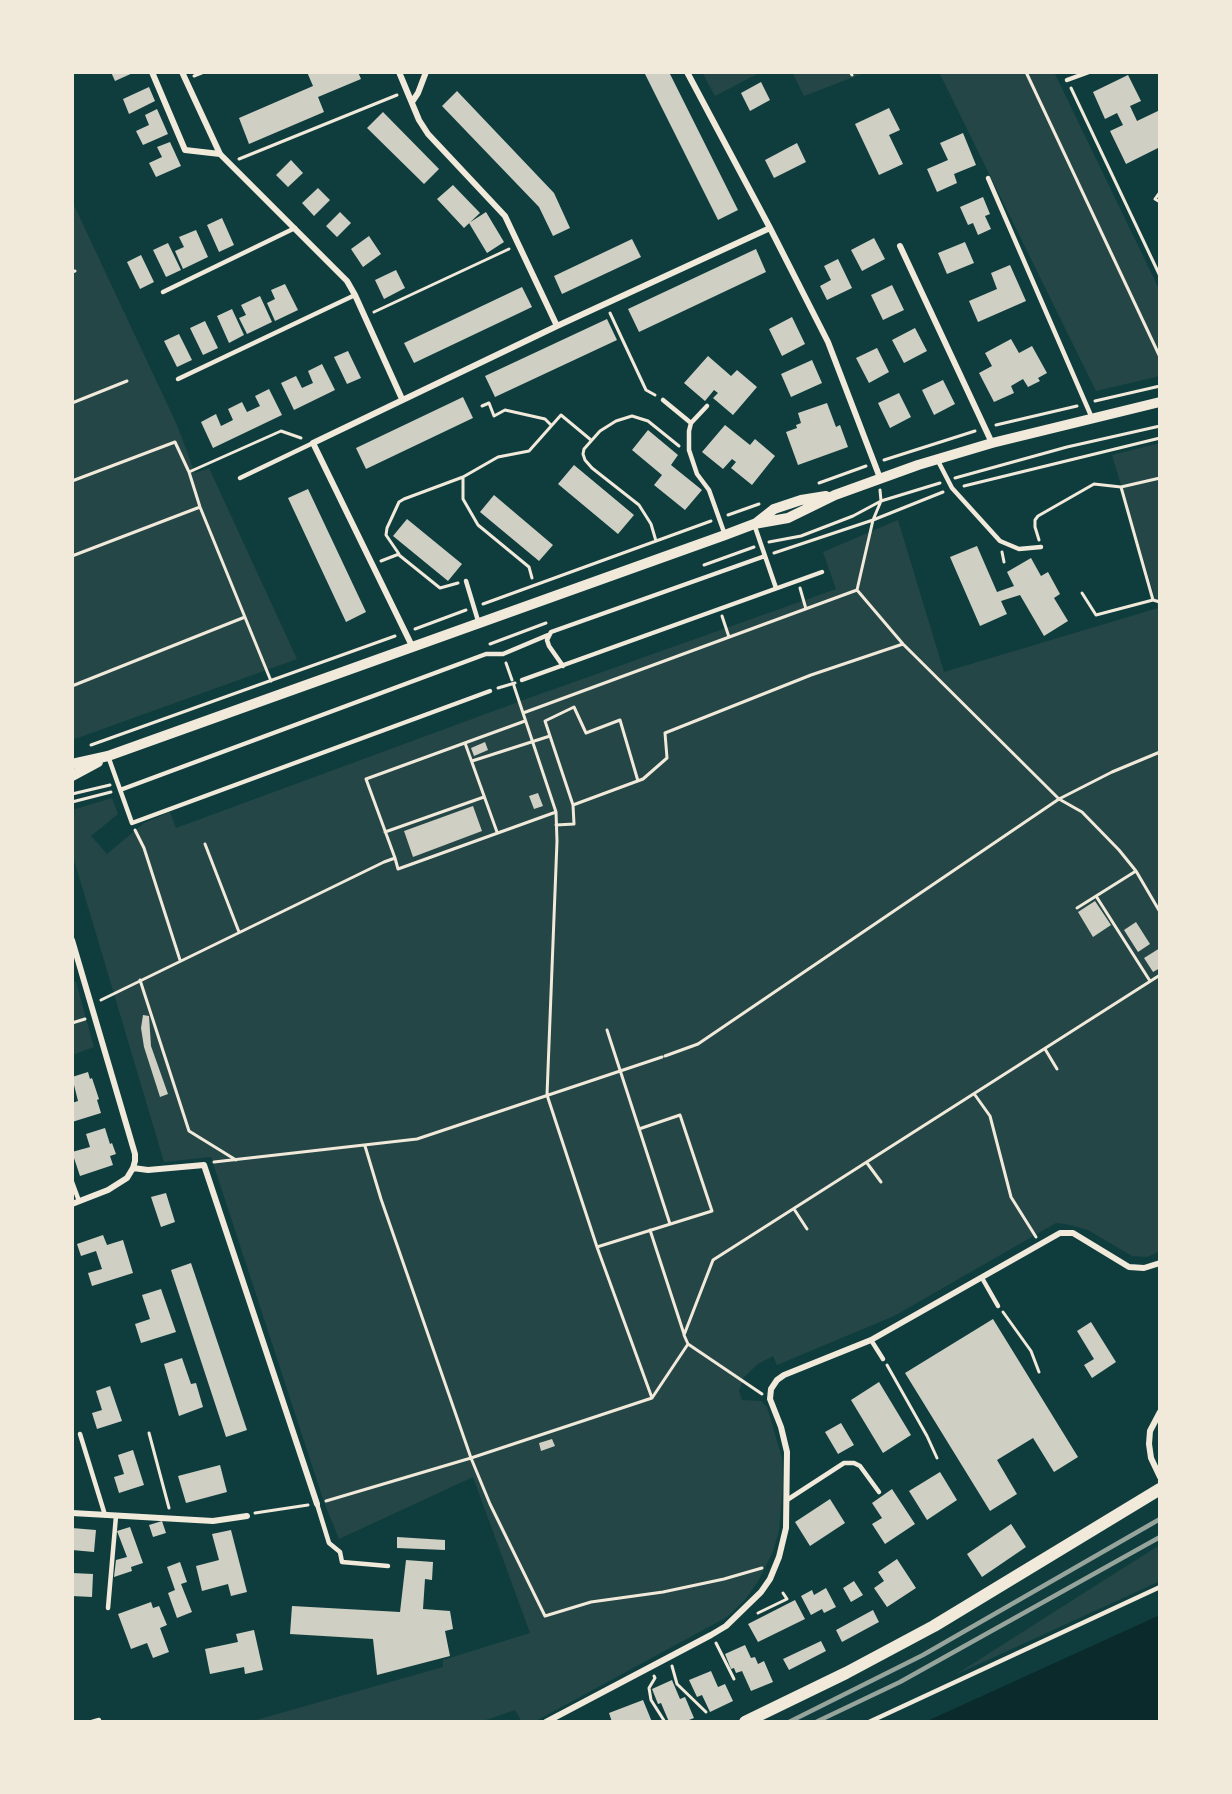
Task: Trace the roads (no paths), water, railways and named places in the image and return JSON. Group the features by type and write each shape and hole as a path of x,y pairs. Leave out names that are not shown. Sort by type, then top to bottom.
{"main road":[{"path":"746,1722 846,1673 934,1626 1160,1489"}],"street":[{"path":"152,72 185,150 220,154"},
{"path":"182,72 220,154 347,281 356,295 402,399"},
{"path":"399,72 428,134 505,216 557,326"},
{"path":"412,102 426,72"},
{"path":"687,72 828,342 880,478"},
{"path":"412,648 313,443 557,326 770,228"},
{"path":"900,246 992,443"},
{"path":"72,764 108,756 754,524 788,518 835,495 937,459 992,443 1160,402"},
{"path":"72,776 108,756"},
{"path":"72,940 135,1154 133,1168 126,1178 108,1190 76,1203"},
{"path":"133,1168 148,1170 204,1165 317,1504"},
{"path":"546,1722 711,1635 734,1620 761,1592 776,1564 784,1540 787,1452 781,1427 770,1399 771,1389 783,1375 871,1340 1060,1233 1073,1233 1129,1267 1144,1268 1160,1263"},
{"path":"1160,1412 1150,1431 1149,1444 1151,1458 1160,1477"},
{"path":"72,1513 213,1521 247,1516"}],"lane":[{"path":"1067,80 1089,72"},
{"path":"988,178 1092,418"},
{"path":"163,292 295,228"},
{"path":"178,379 356,295"},
{"path":"663,400 691,423"},
{"path":"706,406 691,423 689,450 697,474 709,490 725,535"},
{"path":"240,478 313,443"},
{"path":"937,459 952,489 1000,542 1019,549 1041,547"},
{"path":"754,524 776,588"},
{"path":"120,790 486,654 503,654 551,632 765,556"},
{"path":"522,680 822,572"},
{"path":"466,581 479,624"},
{"path":"548,635 549,646 562,666"},
{"path":"108,756 132,823 490,691"},
{"path":"72,1182 76,1203"},
{"path":"982,1278 998,1306"},
{"path":"871,1340 883,1359"},
{"path":"80,1434 105,1515"},
{"path":"787,1500 844,1463 854,1463 860,1466 879,1492"},
{"path":"317,1504 329,1542 340,1552 342,1562 388,1566"},
{"path":"108,1608 116,1515"},
{"path":"868,1722 1160,1587"},
{"path":"92,1722 99,1720"}],"railway":[{"path":"789,1722 923,1655 1160,1519"},
{"path":"816,1722 900,1682 1160,1537"}]}
